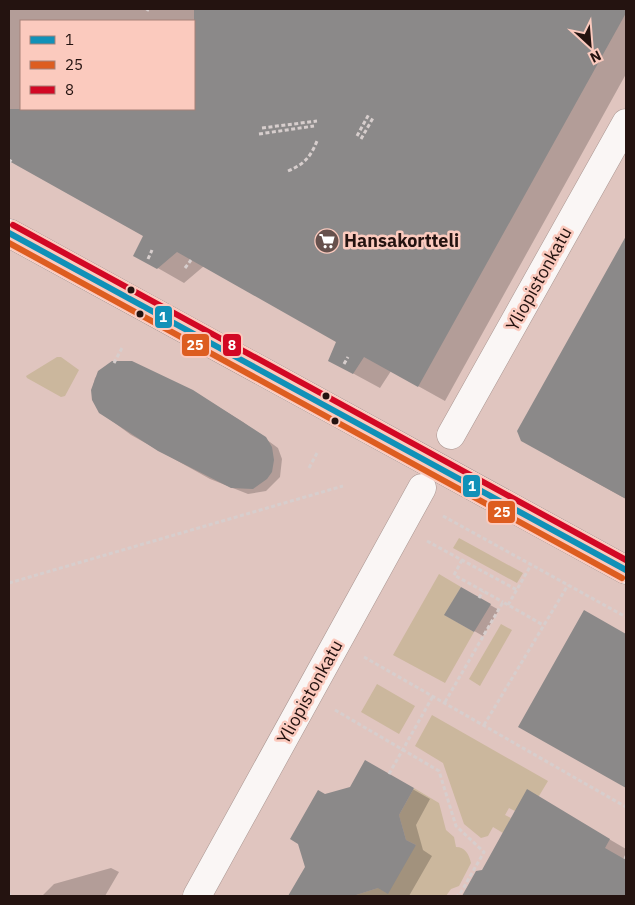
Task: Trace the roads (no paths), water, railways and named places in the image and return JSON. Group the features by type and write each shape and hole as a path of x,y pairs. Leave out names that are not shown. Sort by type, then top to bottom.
{"street":[{"name":"Yliopistonkatu","path":"451,435 626,123"},
{"path":"9,233 626,570"},
{"name":"Yliopistonkatu","path":"197,896 422,488"}],"place":[{"name":"Hansakortteli","path":"327,241"}]}
